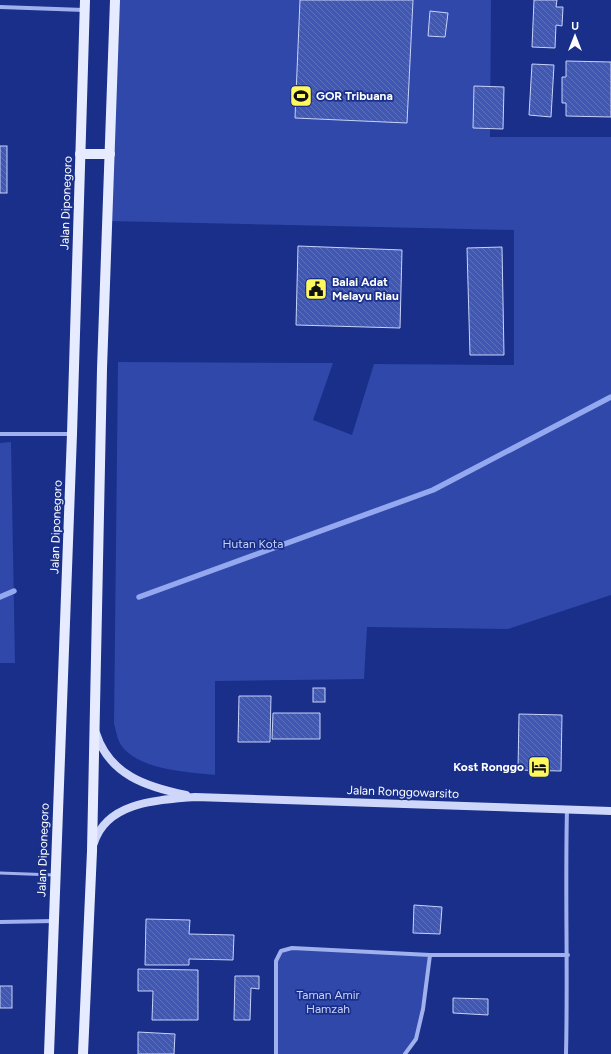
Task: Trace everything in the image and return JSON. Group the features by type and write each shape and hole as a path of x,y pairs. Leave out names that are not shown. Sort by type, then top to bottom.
{"main road":[{"path":"83,1054 92,851 102,369 115,0"},
{"name":"Jalan Diponegoro","path":"49,1054 72,434 85,5"},
{"path":"80,154 110,154"}],"street":[{"path":"0,7 85,5"},
{"path":"0,434 72,434"},
{"name":"Jalan Ronggowarsito","path":"95,727 105,754 118,768 159,789 195,797"},
{"name":"Jalan Ronggowarsito","path":"92,851 97,835 104,824 126,808 158,800 195,797 611,811"},
{"path":"566,1054 568,955 566,878 567,809"},
{"path":"0,922 53,921"},
{"path":"276,1054 276,960 282,951 292,948 430,955 568,955"},
{"path":"405,1054 416,1039 423,1009 430,955"}],"lane":[{"path":"0,873 56,875"}],"green space":[{"name":"Hutan Kota","path":"115,0 491,0 490,137 611,137 611,595 508,629 367,627 364,679 215,681 215,775 178,771 151,765 139,760 121,745 114,724 118,362 333,363 313,420 352,435 374,364 514,365 514,230 107,221"},
{"path":"11,442 15,663 0,663 0,443"},
{"name":"Taman Amir Hamzah","path":"292,948 430,955 416,1039 405,1054 276,1054 276,961 281,951"}],"building":[{"path":"300,0 413,0 407,123 295,118"},
{"path":"534,0 557,0 556,7 563,7 562,26 556,25 555,48 532,47"},
{"path":"430,11 448,13 445,37 428,36"},
{"path":"566,61 611,62 611,117 566,116 566,103 562,103 562,77 566,77"},
{"path":"532,64 554,65 551,117 529,115"},
{"path":"474,86 504,87 503,129 473,128"},
{"path":"0,146 7,146 7,193 0,193"},
{"path":"298,246 402,250 400,328 296,325"},
{"path":"502,247 504,355 470,355 467,248"},
{"path":"313,688 325,688 325,702 313,702"},
{"path":"239,696 271,696 270,742 238,742"},
{"path":"273,713 320,713 320,739 272,739"},
{"path":"519,714 562,715 561,771 518,770"},
{"path":"414,905 442,907 440,934 413,933"},
{"path":"146,919 190,920 189,934 234,935 233,960 189,959 189,965 145,965"},
{"path":"138,969 198,970 198,1020 152,1020 153,991 138,991"},
{"path":"235,976 259,976 259,989 251,988 250,1020 234,1020"},
{"path":"0,986 12,986 12,1008 0,1008"},
{"path":"453,998 488,999 488,1015 453,1013"},
{"path":"138,1032 175,1034 174,1054 138,1054"}],"waterway":[{"path":"139,597 433,490 611,397"},
{"path":"0,597 14,591"}],"place":[{"name":"GOR Tribuana","path":"301,96"},
{"name":"Balai Adat Melayu Riau","path":"316,289"},
{"name":"Kost Ronggo","path":"539,767"}]}
